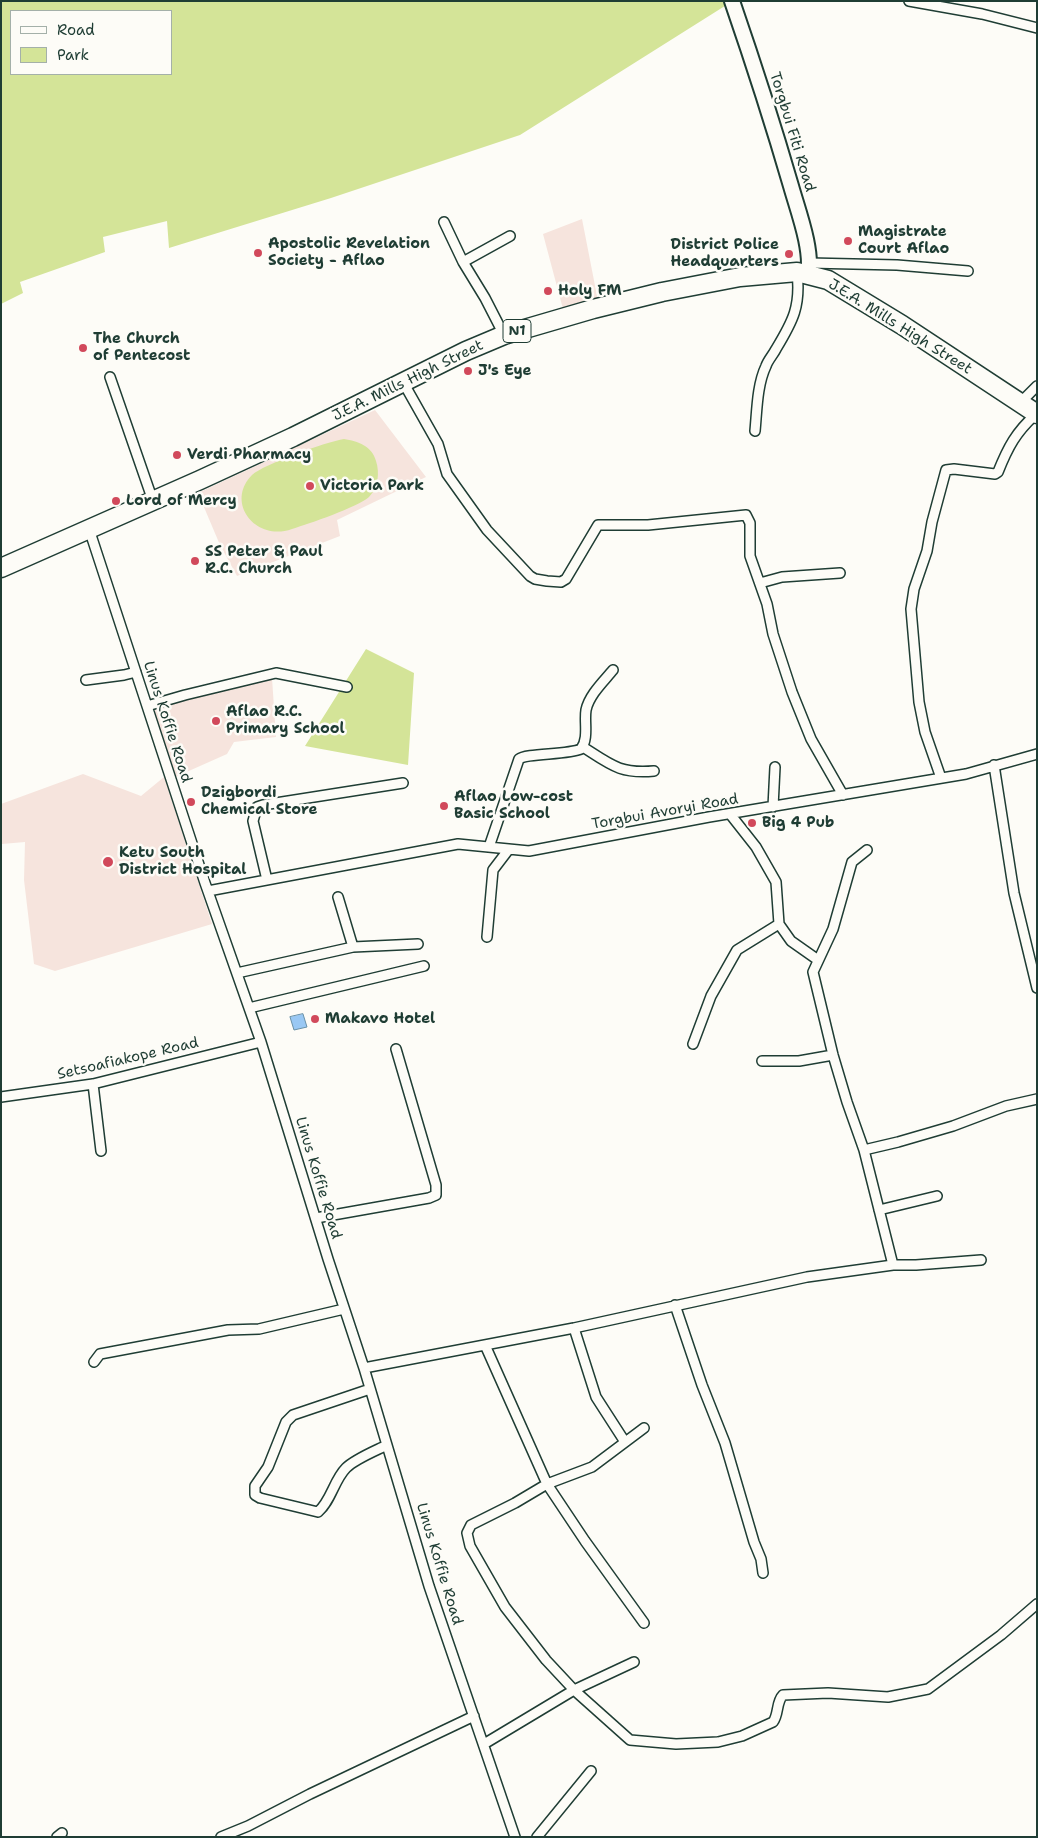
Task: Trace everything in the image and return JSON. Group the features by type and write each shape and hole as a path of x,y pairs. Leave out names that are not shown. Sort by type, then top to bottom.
{"highway":[{"name":"J.E.A. Mills High Street","path":"1,568 153,501 504,335 593,309 662,292 740,277 805,270 828,280 902,325 1036,414"}],"street":[{"name":"Torgbui Fiti Road","path":"732,1 774,127 809,252 805,270"},
{"path":"909,1 982,14 1037,28"},
{"path":"444,222 463,262 485,298 504,335"},
{"path":"463,262 510,236"},
{"path":"755,431 757,405 766,366 786,331 797,306 799,290 805,270 897,265 968,270"},
{"path":"110,377 153,501"},
{"path":"403,382 438,444 447,474 487,530 527,573 535,579 561,582 566,578 598,525 648,525 746,515 750,523 750,556 767,604 773,634 792,692 811,739 843,795"},
{"path":"1020,403 1037,386"},
{"path":"941,778 925,732 920,702 911,609 914,589 927,551 932,522 946,470 954,469 995,474 998,472 1017,432 1036,414"},
{"name":"Linus Koffie Road","path":"89,529 208,891 261,1042 364,1368 429,1586 515,1837"},
{"path":"760,583 782,577 840,573"},
{"path":"489,847 519,759 527,755 577,751 583,747 588,702 613,670"},
{"path":"86,680 124,676 136,672"},
{"path":"148,706 276,673 347,686"},
{"path":"583,747 608,763 626,771 654,771"},
{"name":"Torgbui Avoryi Road","path":"208,891 458,844 529,851 730,814 966,774 1037,754"},
{"path":"994,765 1014,893 1037,988"},
{"path":"773,807 775,767"},
{"path":"267,880 253,821 257,808 263,805 403,783"},
{"path":"730,814 756,848 776,882 779,924 791,941 818,960"},
{"path":"487,937 493,870 509,849"},
{"path":"867,850 852,862 832,929 813,972 833,1055 864,1150 893,1265"},
{"path":"338,897 353,947"},
{"path":"693,1044 711,996 737,950 779,924"},
{"path":"237,973 353,947 418,944"},
{"path":"249,1008 424,966"},
{"name":"Setsoafiakope Road","path":"1,1097 93,1084 261,1042"},
{"path":"316,1218 429,1198 436,1195 436,1185 396,1049"},
{"path":"762,1061 799,1061 833,1055"},
{"path":"93,1084 101,1151"},
{"path":"864,1150 954,1126 1006,1106 1037,1099"},
{"path":"879,1210 937,1196"},
{"path":"364,1368 574,1328 807,1277 893,1265 981,1260"},
{"path":"675,1305 702,1385 725,1443 754,1542 761,1558 763,1573"},
{"path":"94,1362 100,1354 228,1330 259,1329 344,1309"},
{"path":"574,1328 596,1397 625,1442"},
{"path":"485,1345 547,1484 644,1623"},
{"path":"370,1389 293,1415 286,1422 268,1467 255,1486 256,1495 260,1498 318,1512 346,1467 387,1444"},
{"path":"644,1428 592,1467 547,1484 515,1503 471,1525 467,1533 470,1546 505,1607 546,1660 574,1690 634,1742 676,1744 718,1742 742,1736 773,1722 780,1698 783,1695 828,1693 888,1697 928,1689 1001,1635 1037,1604"},
{"path":"484,1744 574,1690 634,1662"},
{"path":"221,1837 248,1826 310,1794 474,1716"},
{"path":"537,1837 591,1771"}],"shaded area":[{"path":"582,219 598,301 563,309 543,234"},
{"path":"375,410 426,477 337,520 340,536 237,576 220,545 198,493"},
{"name":"Aflao R.C. Primary School","path":"272,678 276,737 234,742 227,754 173,778 153,706"},
{"name":"Ketu South District Hospital","path":"83,774 141,796 164,777 212,924 55,971 34,964 24,880 25,842 2,844 1,804"}],"green space":[{"path":"1,1 727,1 728,4 520,135 331,198 169,248 167,221 103,237 105,252 20,282 23,293 1,304"},
{"name":"Victoria Park","path":"344,439 364,445 374,456 378,475 374,489 369,497 355,506 332,515 279,532 266,530 256,525 248,517 243,507 242,497 244,486 252,475 269,465 296,454"},
{"path":"366,649 414,673 408,765 305,746"}],"water":[{"path":"303,1014 307,1027 294,1030 290,1017"}],"place":[{"name":"Magistrate Court Aflao","path":"848,241"},
{"name":"Apostolic Revelation Society - Aflao","path":"258,253"},
{"name":"District Police Headquarters","path":"789,254"},
{"name":"Holy FM","path":"548,291"},
{"name":"The Church of Pentecost","path":"83,348"},
{"name":"J's Eye","path":"468,371"},
{"name":"Verdi Pharmacy","path":"177,455"},
{"name":"Victoria Park","path":"310,486"},
{"name":"Lord of Mercy","path":"116,501"},
{"name":"SS Peter & Paul R.C. Church","path":"195,561"},
{"name":"Aflao R.C. Primary School","path":"216,721"},
{"name":"Dzigbordi Chemical Store","path":"191,802"},
{"name":"Aflao Low-cost Basic School","path":"444,806"},
{"name":"Big 4 Pub","path":"752,823"},
{"name":"Ketu South District Hospital","path":"108,862"},
{"name":"Makavo Hotel","path":"315,1019"}]}
